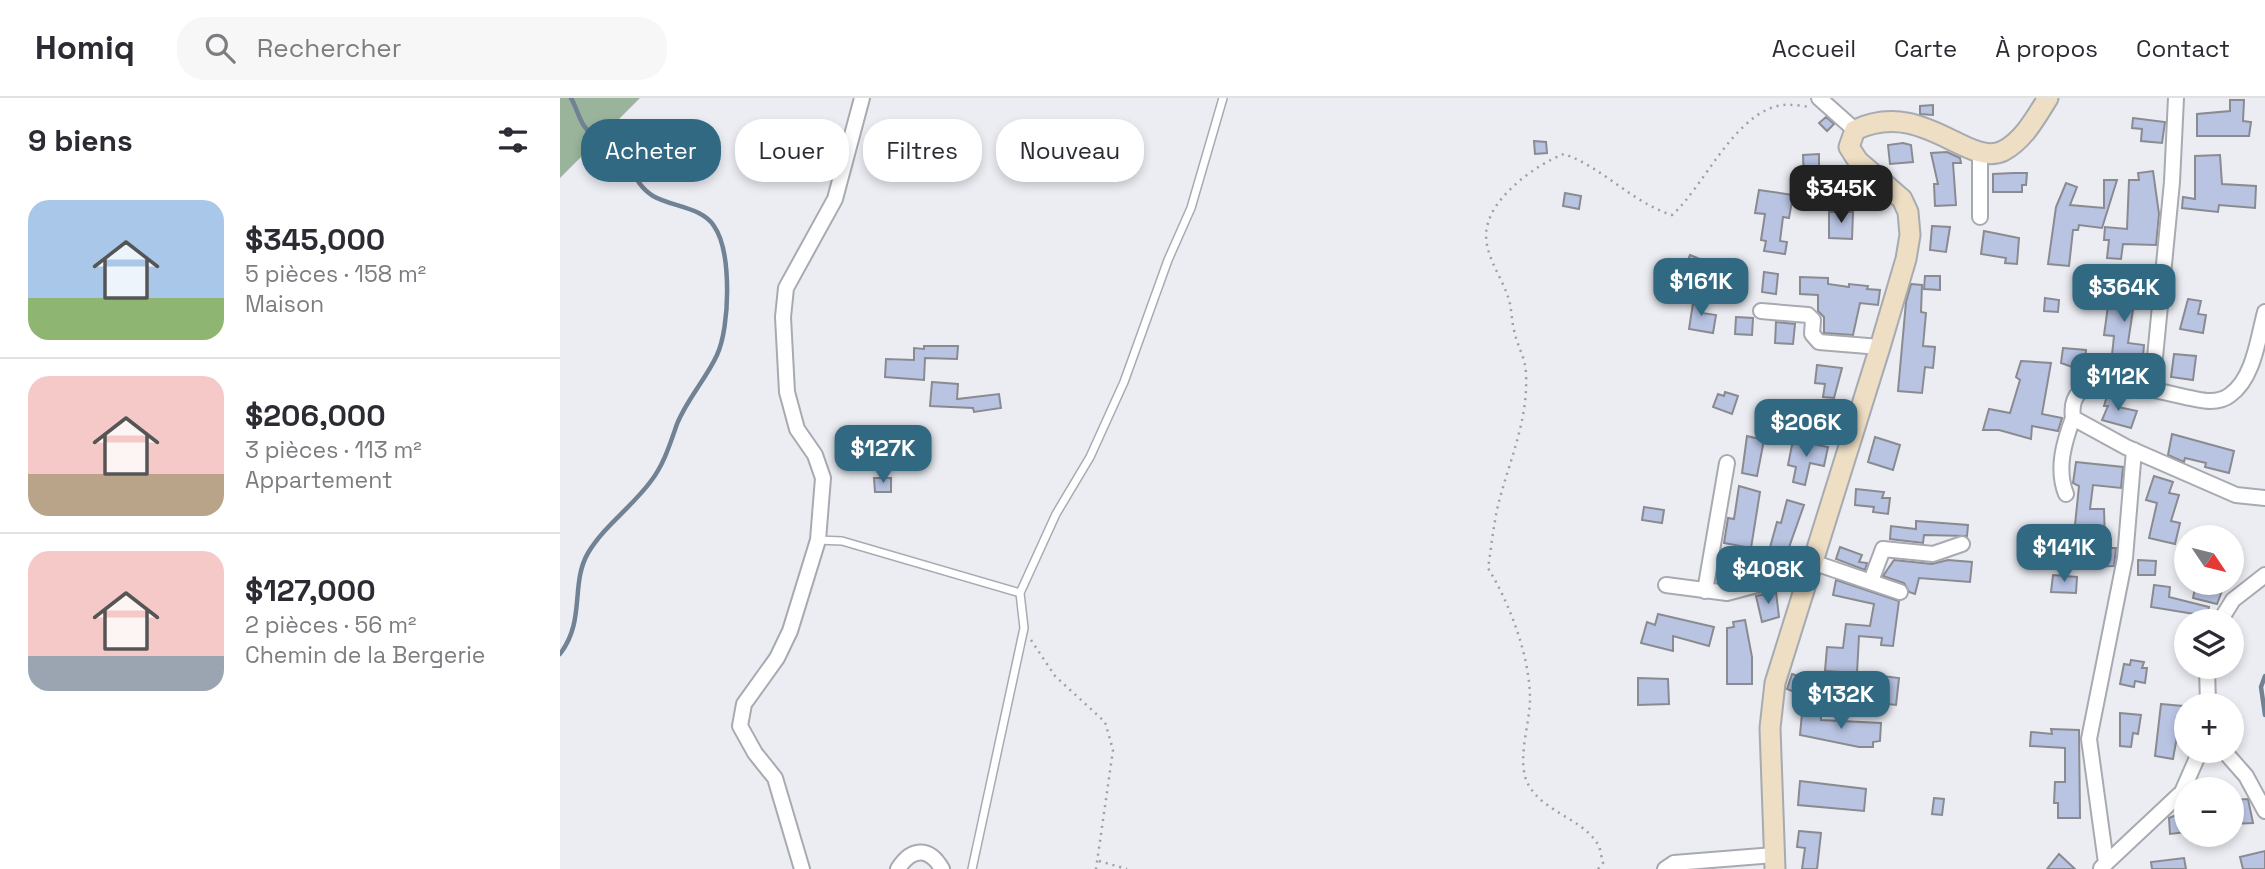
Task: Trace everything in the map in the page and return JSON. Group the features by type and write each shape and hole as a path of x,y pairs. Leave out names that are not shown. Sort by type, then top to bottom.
{"street":[{"path":"802,869 775,778 755,753 740,726 744,705 777,658 790,631 818,540 823,478 815,455 797,429 783,355 782,317 786,288 835,198 862,98"},
{"path":"1665,869 1674,863 1774,862 1770,727 1775,683 1788,635 1814,566 1880,347 1906,259 1911,223 1902,199 1853,154 1849,141 1855,130 1887,120 1906,121 1941,133 1980,153 1994,154 2015,142 2048,98"},
{"path":"2152,388 2172,182 2176,98"},
{"path":"1823,103 1855,130"},
{"path":"1980,153 1980,217"},
{"path":"1761,311 1808,315 1813,320 1812,334 1819,342 1880,347"},
{"path":"2066,494 2062,484 2065,442 2073,418 2074,403 2083,391 2105,383 2152,388 2208,401 2230,396 2248,371 2265,312"},
{"path":"2073,418 2134,450 2236,495 2265,498"},
{"path":"2103,866 2089,739 2125,558 2134,450"},
{"path":"1705,591 1727,463"},
{"path":"1871,581 1883,549 1933,554 1962,544"},
{"path":"1665,585 1736,592 1814,566 1871,581 1900,592"},
{"path":"2227,609 2233,600 2265,575"},
{"path":"2103,866 2182,792 2195,763"},
{"path":"2235,763 2246,776 2265,811"},
{"path":"898,869 906,856 914,853 931,856 942,869"}],"lane":[{"path":"972,869 1024,628 1020,593 1056,514 1090,457 1124,382 1168,260 1191,208 1223,98"},
{"path":"818,540 842,541 1020,593"}],"path":[{"path":"1598,869 1603,863 1598,843 1551,808 1527,783 1524,764 1530,696 1526,671 1504,600 1488,568 1500,496 1521,427 1526,376 1524,352 1514,331 1507,293 1488,247 1487,224 1496,208 1521,179 1541,163 1564,154 1588,162 1650,208 1672,215 1686,203 1706,170 1751,120 1781,105 1823,103"},
{"path":"1024,628 1055,676 1105,722 1114,750 1096,869"},
{"path":"1099,861 1128,869"}],"green space":[{"path":"560,98 640,98 619,119 581,119 581,157 560,178"}],"building":[{"path":"2230,100 2244,100 2243,121 2251,122 2249,136 2197,136 2197,114 2230,111"},
{"path":"1933,105 1933,115 1920,114 1920,106"},
{"path":"1826,117 1834,124 1827,131 1819,123"},
{"path":"2133,118 2165,122 2162,143 2141,141 2142,129 2132,128"},
{"path":"1534,141 1546,142 1547,153 1535,154"},
{"path":"1888,145 1911,145 1913,162 1890,164"},
{"path":"1947,152 1960,158 1961,163 1953,163 1956,205 1935,206 1934,184 1938,184 1931,153"},
{"path":"1819,154 1819,166 1827,166 1828,185 1815,186 1814,179 1804,179 1803,155"},
{"path":"2220,155 2222,184 2256,186 2255,208 2219,205 2218,212 2182,208 2183,197 2195,199 2195,156"},
{"path":"2153,171 2159,214 2156,245 2123,244 2121,259 2107,258 2109,240 2104,240 2105,227 2127,229 2129,180 2139,180 2138,173"},
{"path":"2027,173 2022,192 1993,192 1993,174"},
{"path":"2104,180 2117,180 2102,228 2079,225 2078,230 2073,230 2069,266 2048,264 2056,207 2066,183 2077,187 2070,205 2104,208"},
{"path":"1759,190 1793,195 1789,218 1783,217 1780,241 1787,242 1785,254 1764,251 1766,241 1761,240 1765,214 1755,213"},
{"path":"1565,193 1581,196 1579,209 1563,206"},
{"path":"1829,212 1853,212 1852,239 1829,238"},
{"path":"1932,226 1950,227 1946,252 1930,250"},
{"path":"1984,231 2019,238 2017,264 2005,263 2006,258 1981,254"},
{"path":"1690,255 1700,259 1696,270 1686,266"},
{"path":"1764,272 1778,274 1776,294 1762,292"},
{"path":"2118,275 2138,276 2128,343 2144,345 2142,367 2111,364 2114,336 2104,335 2108,306 2115,307"},
{"path":"1925,276 1940,276 1940,290 1924,289"},
{"path":"1800,277 1828,278 1828,284 1868,286 1867,289 1880,290 1878,305 1860,303 1853,335 1824,333 1824,317 1818,311 1818,295 1800,294"},
{"path":"1911,284 1922,285 1921,312 1926,313 1923,346 1935,347 1933,368 1925,367 1922,393 1898,391 1906,302"},
{"path":"1694,297 1705,299 1702,313 1716,315 1713,333 1689,329"},
{"path":"2045,298 2059,300 2058,312 2044,311"},
{"path":"2188,299 2201,301 2198,314 2206,315 2203,333 2180,329"},
{"path":"1736,317 1753,318 1752,335 1735,334"},
{"path":"1776,322 1795,324 1793,344 1775,343"},
{"path":"924,346 958,346 957,359 925,358 924,380 885,377 886,359 914,360 914,348 924,349"},
{"path":"2063,348 2086,350 2085,365 2081,365 2081,370 2061,363"},
{"path":"2174,354 2196,356 2193,380 2171,377"},
{"path":"2021,361 2051,363 2042,414 2062,418 2058,431 2032,426 2031,439 1999,430 1983,430 1989,409 2010,413 2020,380 2016,377"},
{"path":"1817,365 1842,368 1834,398 1823,397 1825,384 1815,383"},
{"path":"932,382 958,384 957,399 999,394 1001,408 974,412 973,408 930,406"},
{"path":"1725,392 1738,396 1732,414 1713,407 1718,394 1724,396"},
{"path":"2107,396 2121,397 2118,407 2137,411 2131,428 2102,420 2108,406 2104,406"},
{"path":"1830,407 1832,419 1818,421 1816,410"},
{"path":"2172,434 2234,451 2229,473 2205,467 2206,463 2185,458 2184,462 2168,455"},
{"path":"1747,436 1764,440 1757,476 1742,473"},
{"path":"1875,437 1900,445 1893,470 1868,462"},
{"path":"1793,440 1828,447 1824,466 1810,463 1805,485 1793,482 1796,467 1788,465"},
{"path":"2076,462 2123,467 2121,488 2093,485 2090,509 2104,509 2105,540 2111,539 2111,548 2116,548 2114,566 2086,567 2080,525 2075,525 2079,486 2073,483"},
{"path":"2154,476 2173,482 2169,493 2179,495 2171,521 2180,523 2174,525 2174,544 2149,538 2157,503 2146,500"},
{"path":"874,478 891,478 891,492 875,492"},
{"path":"1739,486 1760,492 1751,548 1724,543 1728,518 1734,519"},
{"path":"1856,489 1884,492 1882,498 1890,498 1888,514 1873,512 1874,507 1855,505"},
{"path":"1787,500 1804,505 1782,567 1766,562 1777,522 1781,523"},
{"path":"1644,507 1664,510 1662,523 1642,520"},
{"path":"1916,521 1968,525 1967,536 1924,535 1923,543 1890,539 1891,526 1916,529"},
{"path":"1840,547 1862,555 1859,562 1867,563 1865,570 1836,559"},
{"path":"1894,560 1932,564 1948,560 1972,562 1970,582 1919,578 1915,594 1909,592 1904,583 1883,576"},
{"path":"2138,560 2156,561 2155,575 2138,575"},
{"path":"2053,575 2077,577 2076,593 2051,592"},
{"path":"1836,580 1899,601 1893,646 1881,645 1882,638 1859,636 1857,673 1825,671 1827,647 1843,648 1846,624 1870,626 1874,604 1833,595"},
{"path":"2154,585 2170,587 2169,597 2209,607 2174,611 2151,607"},
{"path":"1776,592 1779,617 1762,622 1756,596"},
{"path":"2194,595 2220,595 2217,604 2193,598"},
{"path":"1658,614 1714,627 1709,646 1673,636 1673,651 1641,643 1647,622 1655,625"},
{"path":"1745,620 1752,657 1752,684 1727,684 1727,628 1734,627 1733,622"},
{"path":"2131,660 2144,662 2142,668 2147,668 2145,683 2135,681 2134,687 2120,684 2124,664 2130,665"},
{"path":"1792,674 1814,681 1808,698 1787,689"},
{"path":"1874,675 1899,678 1896,705 1870,702"},
{"path":"1638,678 1668,679 1669,704 1638,705"},
{"path":"2161,704 2174,705 2173,759 2155,756"},
{"path":"1802,713 1821,715 1821,720 1881,723 1880,741 1873,742 1873,747 1859,747 1800,735"},
{"path":"2120,713 2141,715 2138,734 2133,733 2131,747 2120,746"},
{"path":"2051,729 2079,730 2080,818 2058,818 2058,803 2054,803 2055,782 2065,782 2065,748 2030,746 2031,732 2052,734"},
{"path":"1800,781 1866,789 1864,811 1798,805"},
{"path":"1934,798 1944,799 1942,815 1932,814"},
{"path":"2244,799 2248,799 2253,823 2244,823"},
{"path":"2174,816 2174,834 2170,834 2169,818"},
{"path":"1799,831 1821,833 1817,869 1802,869 1805,848 1797,847"},
{"path":"2265,851 2265,869 2243,869 2240,857"},
{"path":"2059,854 2075,869 2047,869"},
{"path":"2184,858 2186,869 2152,869 2151,862"}],"waterway":[{"path":"560,654 573,628 580,577 588,553 656,474 681,415 717,355 727,309 724,253 714,226 702,215 647,192 616,147 588,131 571,98"},
{"path":"2265,676 2261,687 2265,715"}]}
